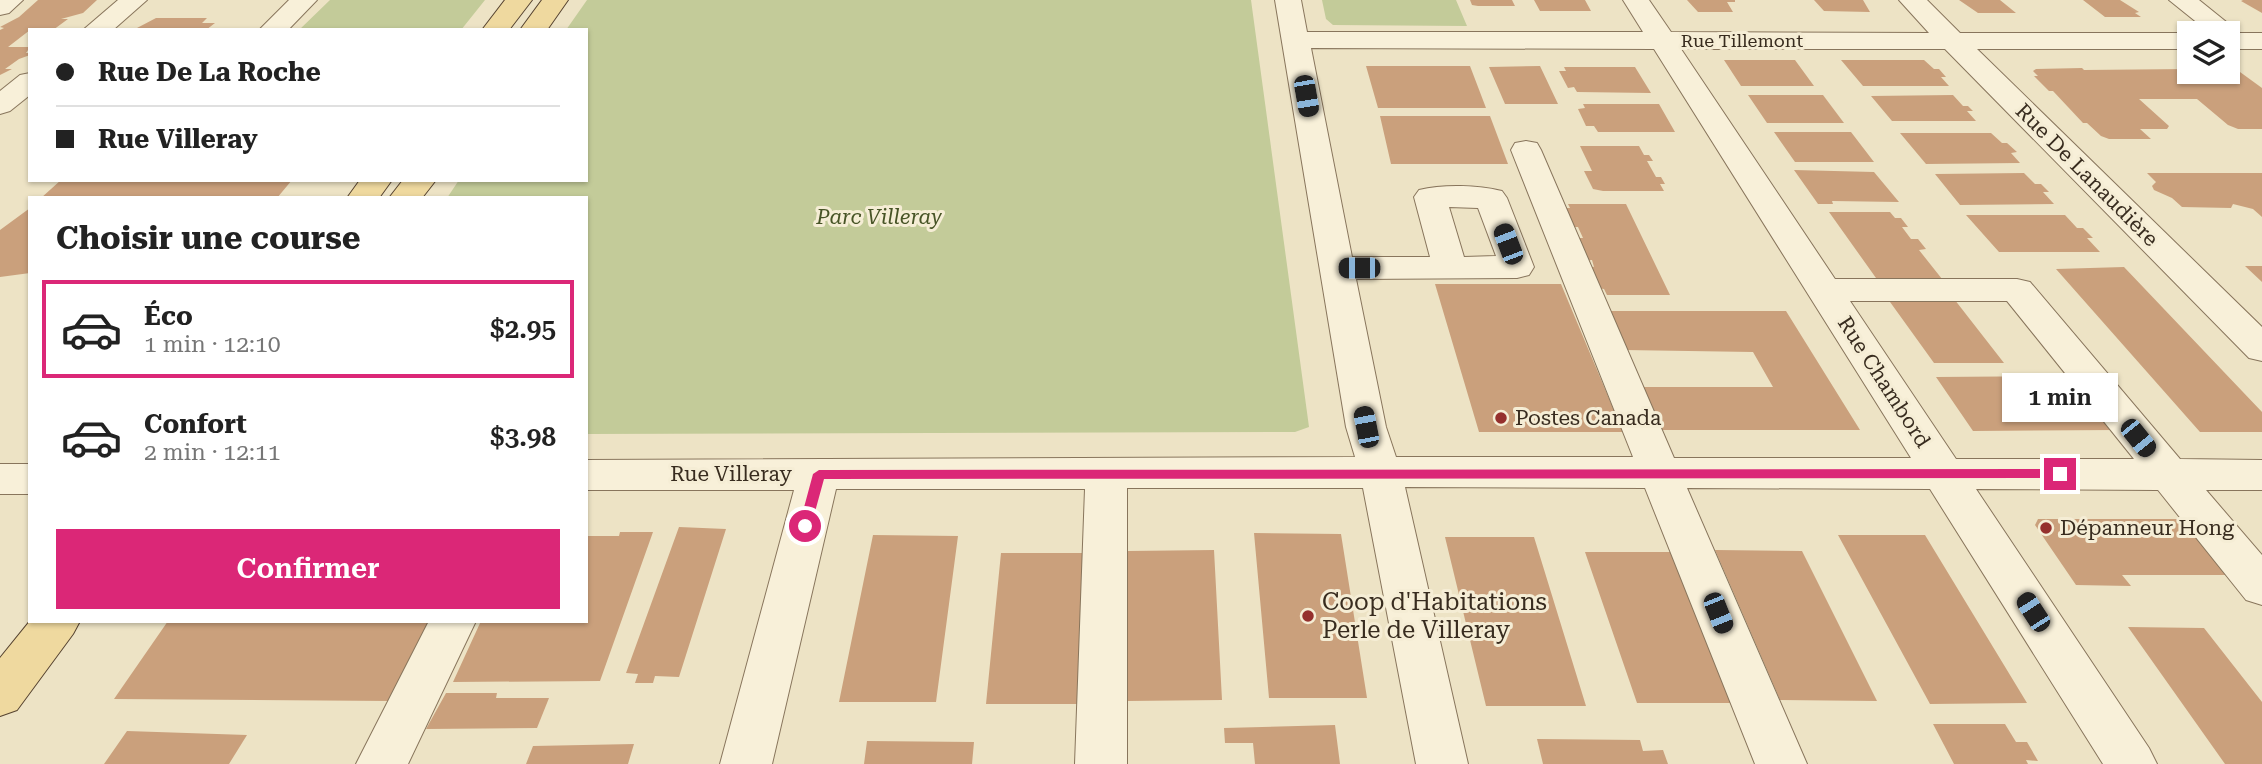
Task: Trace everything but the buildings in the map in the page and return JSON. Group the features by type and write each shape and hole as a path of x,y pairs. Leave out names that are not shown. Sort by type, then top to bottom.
{"main road":[{"path":"497,28 519,0"},
{"path":"534,28 555,0"},
{"path":"407,196 418,182"},
{"path":"0,695 55,623"}],"street":[{"path":"0,7 9,0"},
{"path":"99,28 134,0"},
{"path":"274,28 304,0"},
{"path":"1288,0 1366,427 1391,510 1442,764"},
{"name":"Rue Chambord","path":"1636,0 2131,764"},
{"name":"Rue De Lanaudière","path":"1912,0 2262,349"},
{"path":"2182,0 2212,21"},
{"name":"Rue Tillemont","path":"1296,40 2177,41"},
{"path":"0,105 28,83"},
{"path":"0,112 28,107"},
{"path":"1526,150 1781,764"},
{"path":"1337,268 1451,267"},
{"path":"1823,290 2017,290 2262,587"},
{"path":"746,764 819,474"},
{"path":"1101,764 1106,474"},
{"name":"Rue Villeray","path":"588,475 2262,475"},
{"path":"0,479 28,479"},
{"path":"383,764 452,623"}],"green space":[{"path":"330,0 485,0 463,28 301,28"},
{"name":"Parc Villeray","path":"587,0 1251,0 1309,427 1295,432 588,434 588,196 448,196 458,182 588,182 588,28 567,28"},
{"path":"1322,0 1456,0 1467,26 1333,25 1326,19"}],"place":[{"name":"Postes Canada","path":"1501,418"},
{"name":"Dépanneur Hong","path":"2046,528"},
{"name":"Coop d'Habitations Perle de Villeray","path":"1308,616"}],"route":[{"path":"805,526 819,474 2060,474"}]}
